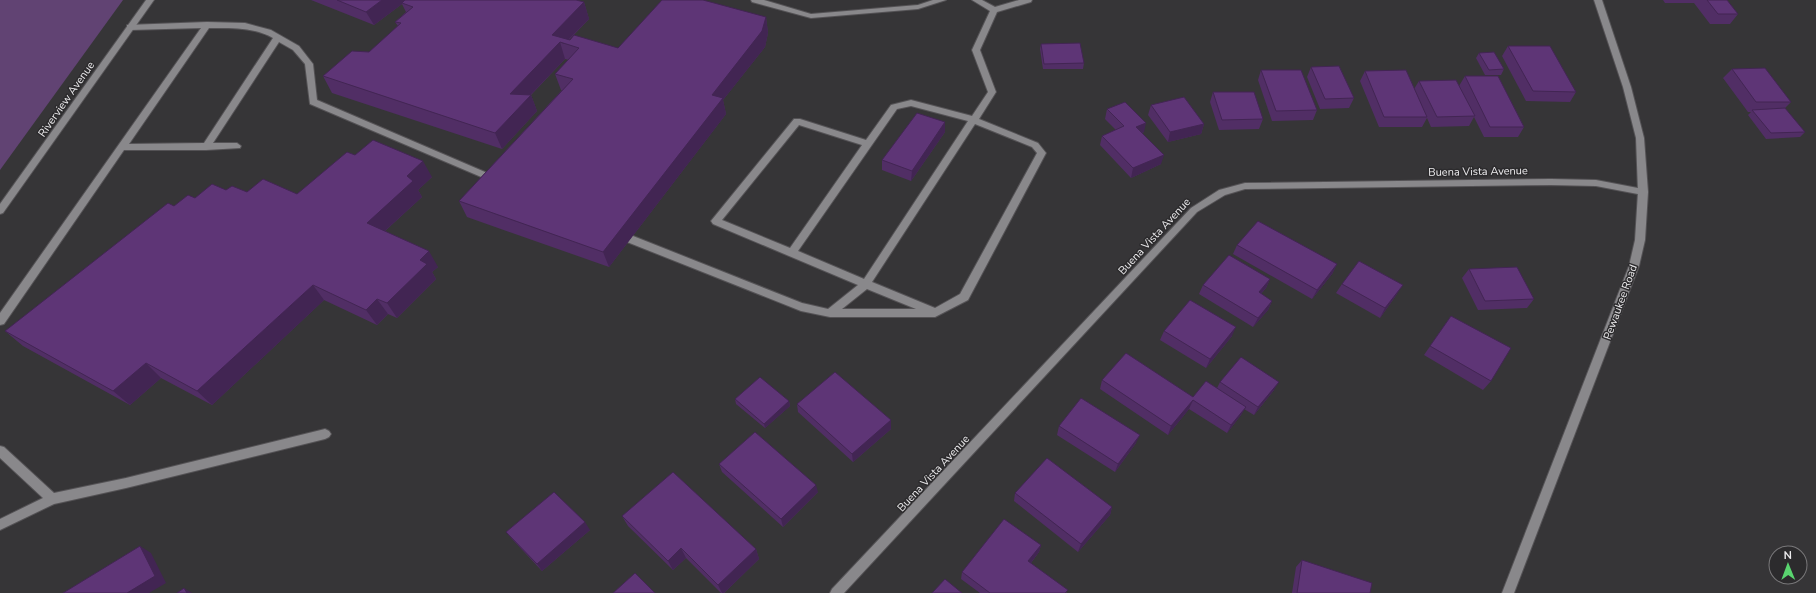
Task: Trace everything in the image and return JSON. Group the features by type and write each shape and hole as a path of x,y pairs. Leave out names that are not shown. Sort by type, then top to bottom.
{"street":[{"name":"Riverview Avenue","path":"0,211 150,0"},
{"path":"754,0 811,16 918,7 942,0"},
{"path":"976,0 994,10 1028,0"},
{"name":"Pewaukee Road","path":"1508,593 1634,266 1640,240 1643,192 1640,138 1627,87 1598,0"},
{"path":"830,313 866,284 992,92 976,50 994,10"},
{"path":"130,27 207,25 245,26 268,32 296,48 309,64 313,102 500,181"},
{"path":"0,321 207,25"},
{"path":"206,147 277,38"},
{"path":"630,239 801,307 830,313 935,313 964,297 1042,153 1035,145 974,120 911,103 894,107 792,252"},
{"path":"868,144 797,121 716,221 935,313"},
{"path":"122,147 237,146"},
{"name":"Buena Vista Avenue","path":"836,593 1194,210 1222,192 1245,186 1551,182 1596,183 1643,192"},
{"path":"0,525 52,500 325,434"},
{"path":"0,451 52,500"}],"shaded area":[{"path":"0,0 123,0 0,170"}],"building":[{"path":"337,0 382,0 366,12"},
{"path":"405,0 576,0 584,2 552,35 570,40 574,35 618,48 662,0 703,0 766,17 762,31 712,95 723,98 603,252 459,201 573,79 555,74 579,48 560,42 510,94 531,95 495,133 323,76 352,51 369,52 401,23 395,22 413,7 402,3"},
{"path":"1707,0 1727,0 1738,14 1718,14"},
{"path":"1080,43 1084,63 1044,64 1041,44"},
{"path":"1508,46 1550,46 1576,92 1533,91"},
{"path":"1494,52 1504,69 1489,70 1479,53"},
{"path":"1339,66 1354,98 1325,99 1311,67"},
{"path":"1765,68 1791,102 1756,102 1732,69"},
{"path":"1261,70 1301,70 1317,110 1276,111"},
{"path":"1406,70 1427,117 1384,117 1365,71"},
{"path":"1465,76 1498,76 1524,127 1490,127"},
{"path":"1456,80 1475,116 1437,117 1419,81"},
{"path":"1213,92 1254,92 1263,119 1222,120"},
{"path":"1184,97 1204,124 1170,132 1151,105"},
{"path":"1125,102 1146,123 1136,127 1164,155 1133,168 1102,136 1124,126 1107,109"},
{"path":"1785,108 1805,132 1771,133 1752,110"},
{"path":"917,113 945,122 912,171 882,160"},
{"path":"373,140 423,161 407,176 413,181 367,223 429,251 420,260 427,264 387,303 377,299 366,310 313,285 197,391 146,363 113,391 5,331 168,203 174,206 188,195 195,198 212,184 226,190 232,186 247,192 263,179 297,194 347,152 355,155"},
{"path":"1258,221 1337,264 1317,290 1237,245"},
{"path":"1229,255 1270,279 1259,292 1272,301 1258,318 1203,285"},
{"path":"1359,261 1403,285 1385,308 1342,284"},
{"path":"1517,267 1534,299 1485,301 1469,269"},
{"path":"1190,300 1236,327 1210,359 1164,331"},
{"path":"1451,316 1511,348 1491,381 1430,346"},
{"path":"1126,353 1193,397 1206,381 1246,407 1231,425 1193,400 1171,426 1102,380"},
{"path":"1241,357 1279,382 1258,407 1220,382"},
{"path":"835,372 891,420 852,454 797,404"},
{"path":"760,377 789,401 764,424 735,399"},
{"path":"1081,398 1140,435 1118,464 1059,426"},
{"path":"755,432 816,485 781,519 719,464"},
{"path":"1047,458 1112,507 1081,544 1015,493"},
{"path":"673,472 756,549 718,585 681,548 668,561 622,516"},
{"path":"554,492 585,522 537,564 506,532"},
{"path":"1004,519 1041,545 1028,561 1068,590 1065,593 990,593 962,572"},
{"path":"140,546 155,576 127,593 63,593"},
{"path":"1302,560 1372,583 1370,593 1297,593"},
{"path":"635,573 655,593 613,593"},
{"path":"945,579 962,593 932,593"},
{"path":"184,588 187,593 177,593"}]}
